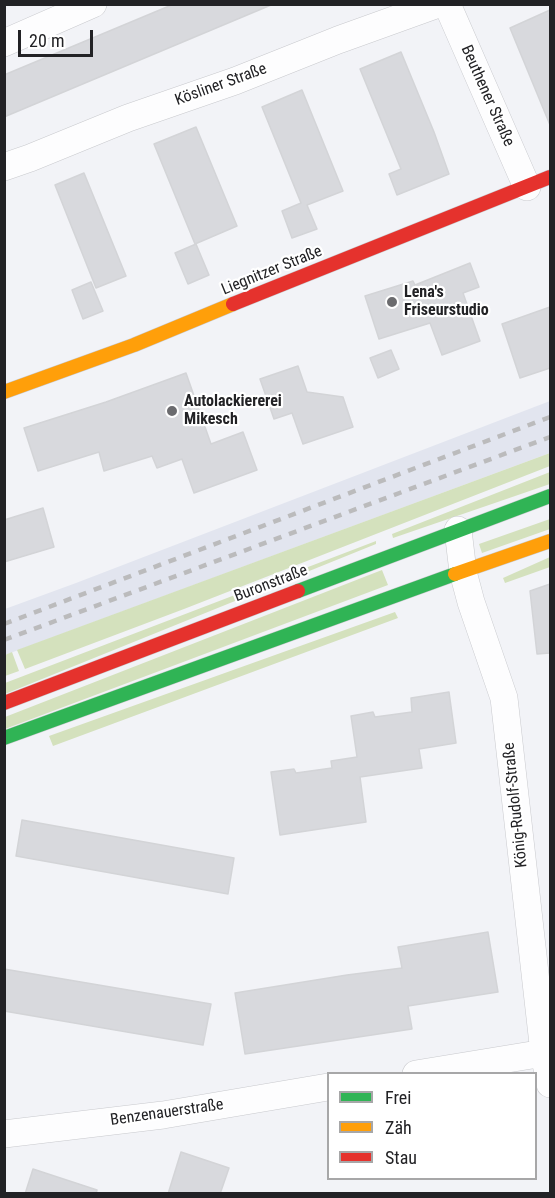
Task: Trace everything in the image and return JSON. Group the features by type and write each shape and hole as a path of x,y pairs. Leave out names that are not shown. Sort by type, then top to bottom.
{"street":[{"path":"4,43 93,4"},
{"name":"Kösliner Straße","path":"4,167 134,116 235,81 338,40 438,4"},
{"name":"Beuthener Straße","path":"447,4 539,182"},
{"name":"Liegnitzer Straße","path":"4,392 134,345 539,182"},
{"name":"Buronstraße","path":"4,704 550,496"},
{"name":"König-Rudolf-Straße","path":"458,530 463,572 471,602 504,698 544,1053 550,1084"},
{"path":"4,738 550,541"},
{"path":"428,1072 544,1053"},
{"name":"Benzenauerstraße","path":"4,1134 163,1115 327,1087"}],"shaded area":[{"path":"550,401 550,453 5,655 5,609"}],"green space":[{"path":"550,453 550,466 25,669 17,650"},
{"path":"550,472 550,484 393,538 392,534"},
{"path":"550,519 550,529 482,553 479,544"},
{"path":"376,541 376,544 5,694 5,683"},
{"path":"550,557 550,567 505,583 503,578"},
{"path":"382,570 388,585 5,729 5,717"},
{"path":"395,612 398,618 53,746 49,736"},
{"path":"12,652 19,671 5,676 5,655"}],"building":[{"path":"174,4 271,5 4,117 4,75"},
{"path":"550,10 550,125 510,28"},
{"path":"401,52 449,174 397,195 389,174 401,169 360,69"},
{"path":"302,90 343,191 307,205 317,229 292,238 282,211 301,203 262,107"},
{"path":"196,127 237,226 195,244 154,144"},
{"path":"84,173 126,276 96,288 55,185"},
{"path":"196,244 209,275 188,284 175,253"},
{"path":"470,263 479,287 463,293 480,341 442,355 430,323 379,339 365,296 413,281 415,285"},
{"path":"91,282 103,311 83,319 72,290"},
{"path":"550,307 550,368 520,378 502,324"},
{"path":"391,350 399,369 378,378 370,358"},
{"path":"298,366 307,392 343,397 353,427 303,444 292,413 274,419 260,379"},
{"path":"186,373 211,444 243,432 257,470 194,493 182,459 157,468 152,456 104,471 99,452 38,471 24,428"},
{"path":"43,508 54,547 4,562 4,520"},
{"path":"550,584 550,653 537,654 530,591"},
{"path":"449,692 456,743 419,749 422,768 360,777 366,822 280,835 271,772 294,769 296,773 332,768 331,761 357,757 351,716 373,712 375,717 412,712 411,698"},
{"path":"22,820 234,858 228,894 16,856"},
{"path":"488,932 498,992 408,1006 412,1029 245,1054 235,993 402,968 398,947"},
{"path":"4,969 211,1004 203,1045 4,1011"},
{"path":"181,1152 229,1168 220,1194 168,1194"},
{"path":"33,1169 97,1190 96,1194 25,1194"}],"railway":[{"path":"4,624 550,417"},
{"path":"4,640 550,437"}],"traffic: fast":[{"path":"298,591 550,496"},
{"path":"4,738 455,574"}],"traffic: slow":[{"path":"4,392 134,345 233,304"},
{"path":"455,574 550,541"}],"traffic: jam":[{"path":"233,304 550,177"},
{"path":"4,703 298,591"}],"place":[{"name":"Lena's Friseurstudio","path":"392,302"},
{"name":"Autolackiererei Mikesch","path":"172,411"}]}
